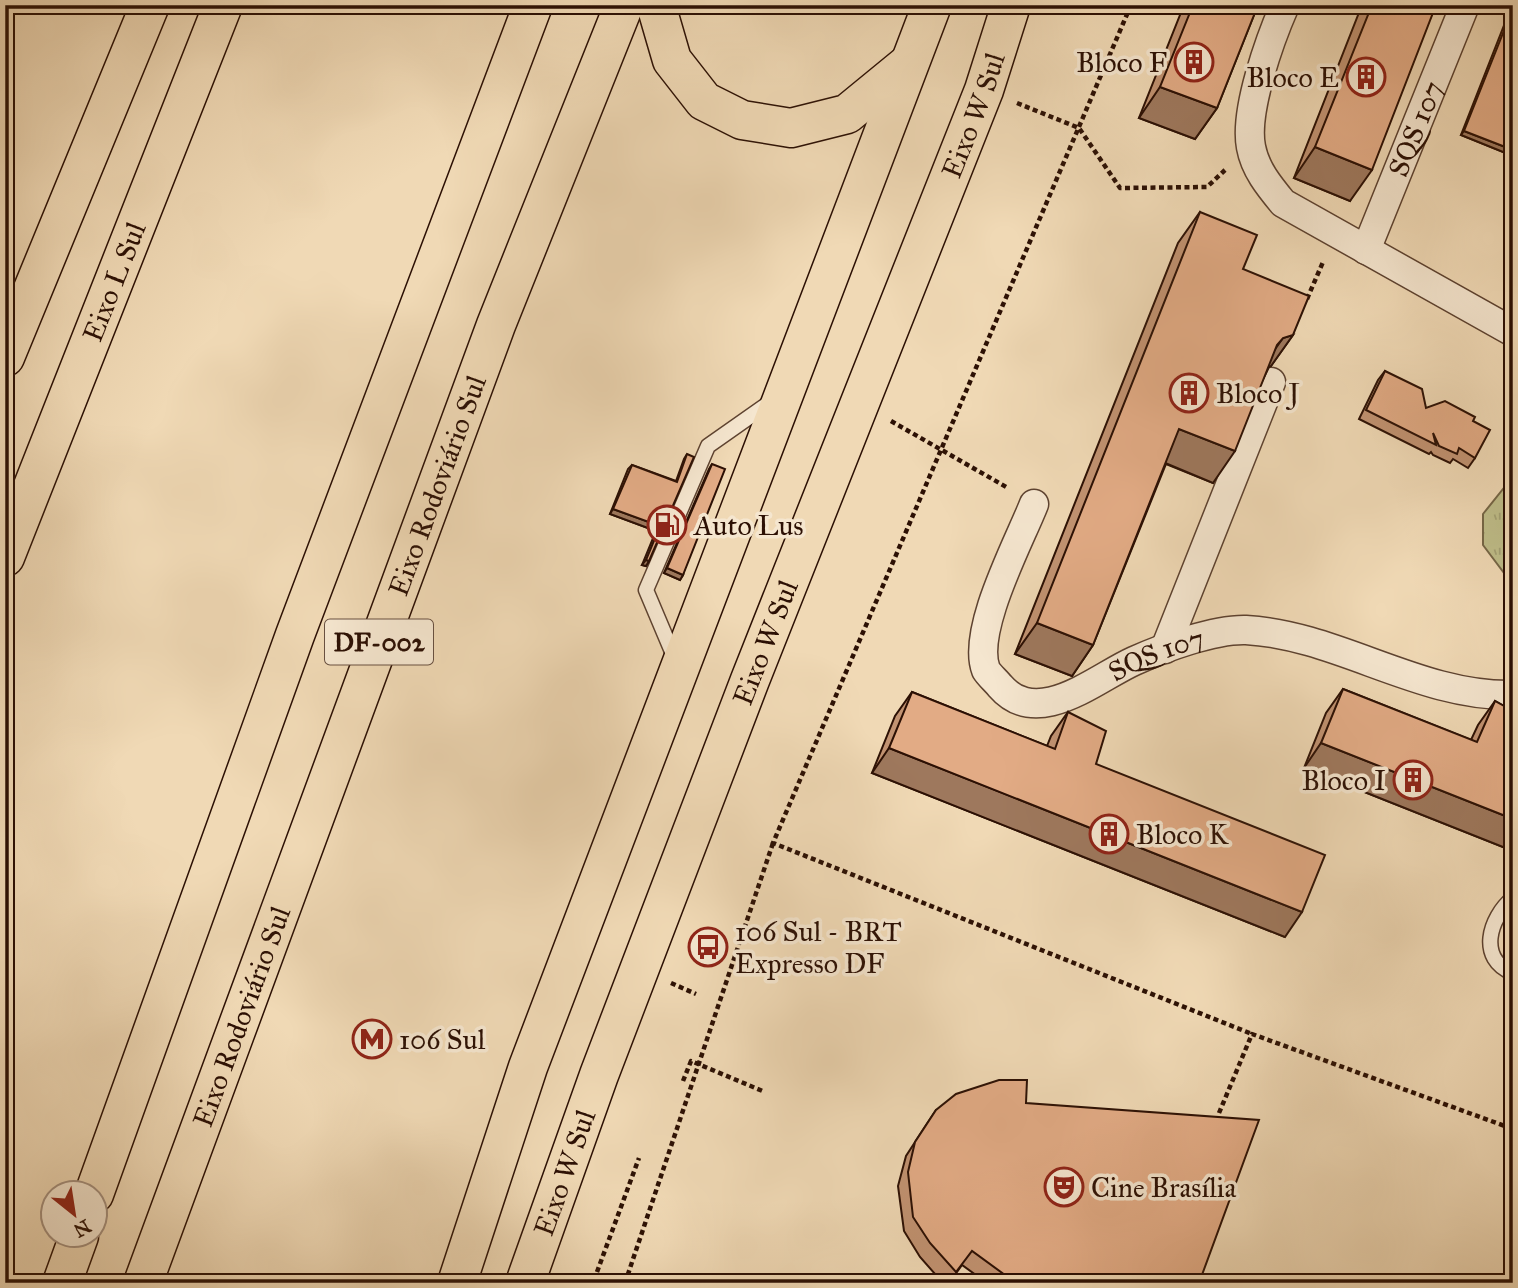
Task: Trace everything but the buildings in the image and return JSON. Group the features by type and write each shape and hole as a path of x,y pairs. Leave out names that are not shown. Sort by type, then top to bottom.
{"main road":[{"path":"5,357 150,5"},
{"name":"Eixo L Sul","path":"5,558 223,5"},
{"name":"DF-002","path":"99,1180 295,635 533,5"},
{"name":"Eixo Rodoviário Sul","path":"143,1283 496,325 624,5"},
{"path":"656,5 672,60 704,101 742,120 791,128 847,114 908,64"},
{"path":"457,1283 528,1068 932,5"},
{"name":"Eixo W Sul","path":"525,1283 599,1075 859,404 984,90 1011,5"},
{"path":"62,1283 74,1250"}],"street":[{"path":"1285,5 1254,98 1251,146 1262,178 1283,203 1513,332"},
{"name":"SQS 107","path":"1366,250 1465,5"},
{"path":"1165,649 1271,382"},
{"name":"SQS 107","path":"1034,504 990,615 983,644 986,670 1004,691 1030,704 1061,700 1134,661 1165,649 1194,639 1244,630 1305,640 1434,685 1494,695 1513,695"}],"lane":[{"path":"679,670 646,590 708,446 782,394"},
{"path":"1513,898 1502,906 1489,933 1491,955 1501,968 1513,973"}],"path":[{"path":"984,90 1079,128 1120,188 1207,187 1251,146"},
{"path":"1303,307 1336,232"},
{"path":"859,404 942,448 1034,504"},
{"path":"625,1283 773,843"},
{"path":"1219,1113 1252,1034 1513,1129"},
{"path":"682,1081 691,1061 765,1092"},
{"path":"597,1272 639,1158"}],"green space":[{"path":"1513,481 1513,585 1483,545 1483,514 1507,484"}],"place":[{"name":"Bloco F","path":"1194,62"},
{"name":"Bloco E","path":"1366,77"},
{"name":"Bloco J","path":"1189,393"},
{"name":"Auto Lus","path":"667,525"},
{"name":"Bloco I","path":"1413,780"},
{"name":"Bloco K","path":"1109,834"},
{"name":"106 Sul - BRT Expresso DF","path":"708,947"},
{"name":"106 Sul","path":"372,1039"},
{"name":"Cine Brasília","path":"1064,1187"}]}
